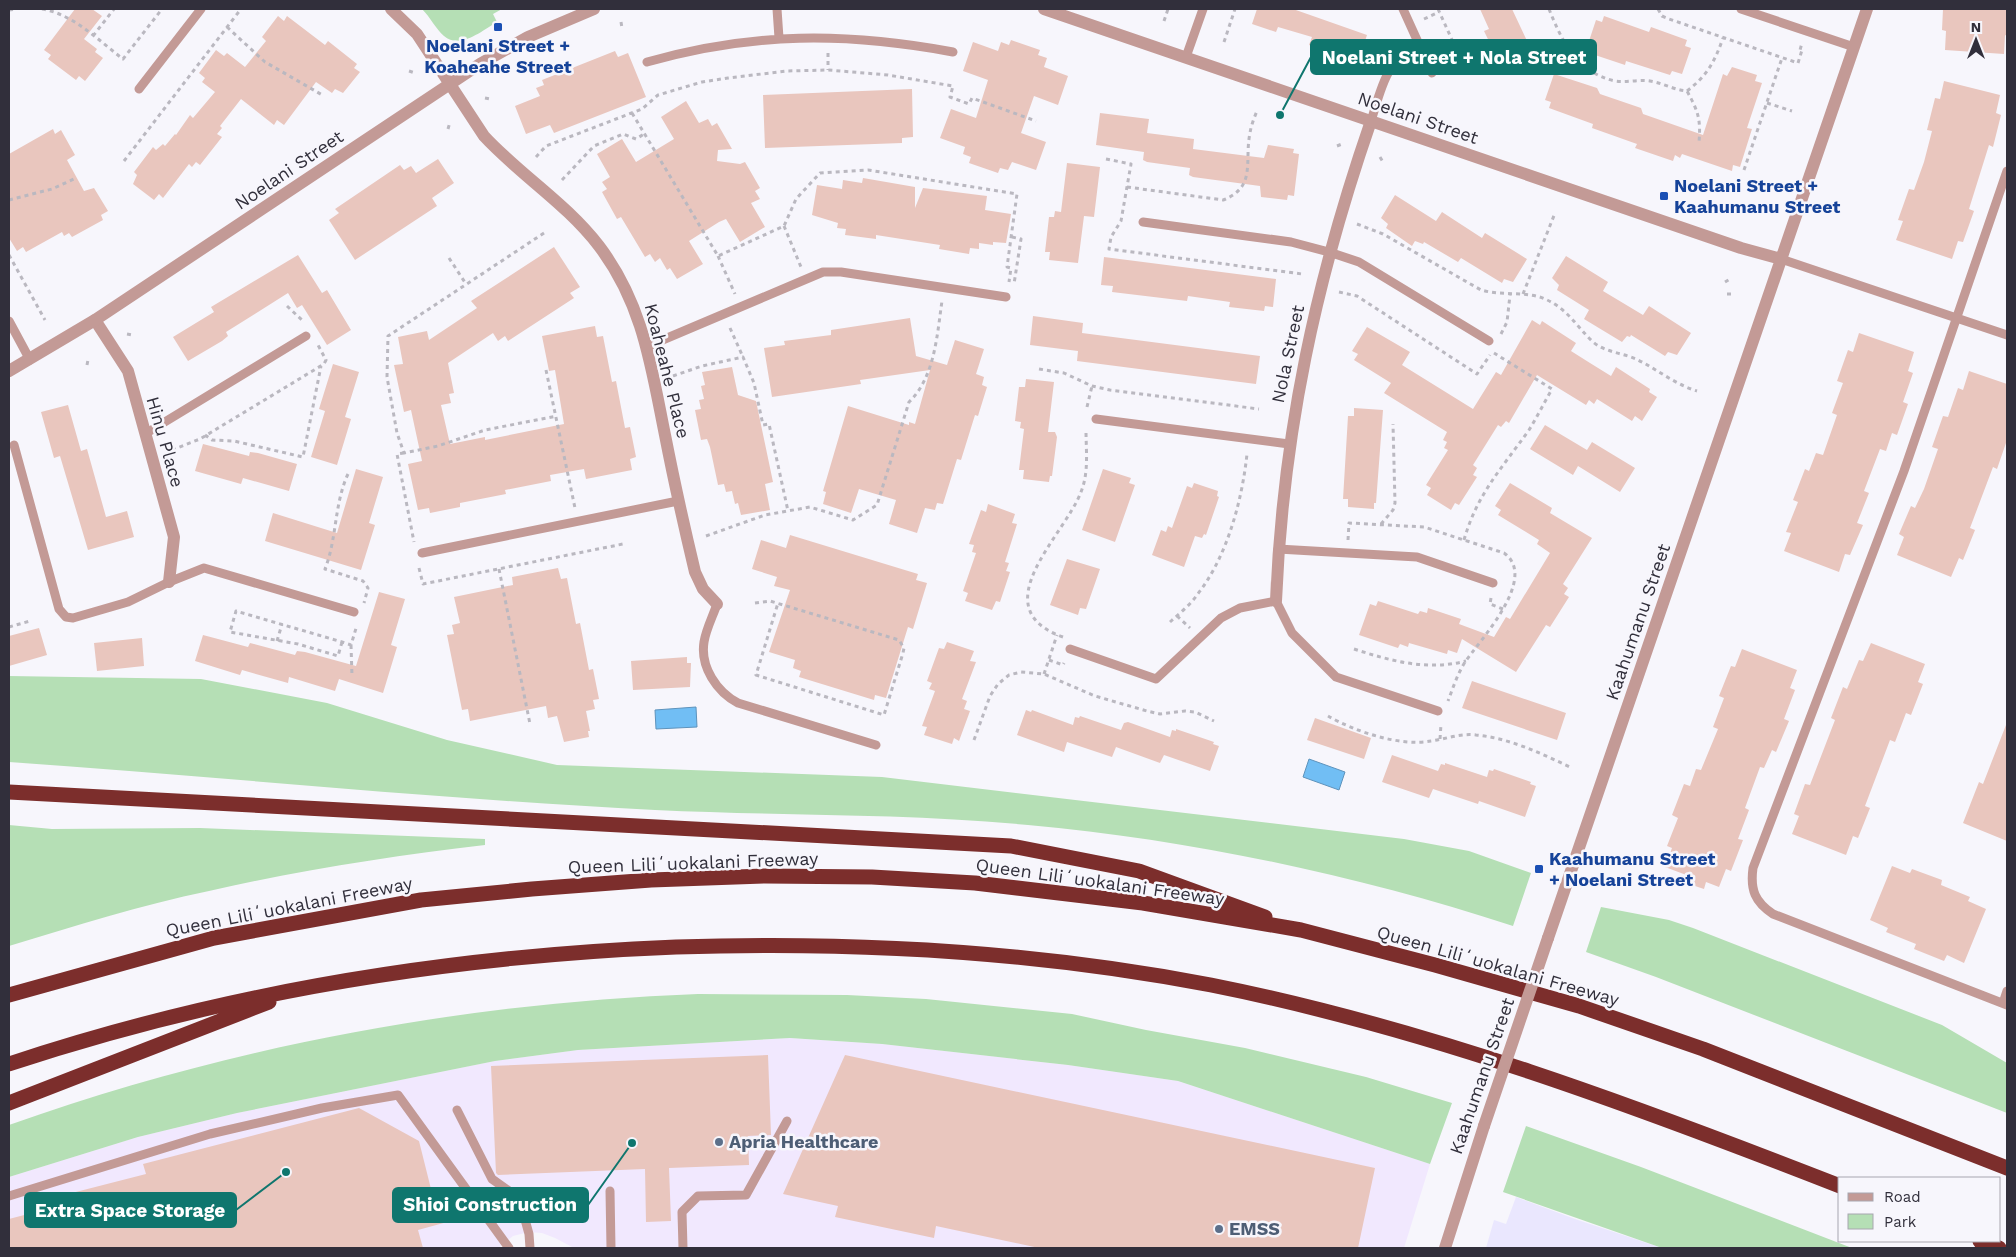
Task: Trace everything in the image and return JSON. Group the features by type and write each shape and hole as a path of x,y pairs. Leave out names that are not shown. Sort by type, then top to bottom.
{"highway":[{"path":"9,792 1011,846 1139,872 1302,930"},
{"name":"Queen Liliʻuokalani Freeway","path":"9,995 214,938 421,900 651,880 765,876 872,877 975,883 1143,903 1302,930 1435,965 1579,1006 1702,1049 2007,1168"},
{"path":"9,1064 71,1043 184,1014 314,985 500,958 608,950 724,946 830,945 920,948 1096,966 1210,985 1308,1007 1413,1034 1686,1125 1838,1185"},
{"path":"9,1103 314,985"},
{"path":"1983,1242 2000,1248"}],"street":[{"name":"Koaheahe Place","path":"391,9 417,34 448,85 496,149 568,210 600,247 629,294 646,347 678,501 695,572 703,589 717,604"},
{"name":"Noelani Street","path":"9,371 95,320 448,85 528,38 594,9"},
{"name":"Noelani Street","path":"1044,9 1741,248 1781,259"},
{"name":"Kaahumanu Street","path":"1444,1248 1548,938 1867,9"},
{"name":"Nola Street","path":"1276,600 1278,549 1289,444 1306,350 1329,252 1371,121"},
{"name":"Hinu Place","path":"95,320 128,371 174,537 169,582"}],"lane":[{"path":"139,89 201,9"},
{"path":"777,9 779,38"},
{"path":"1186,58 1203,9"},
{"path":"1403,9 1432,72"},
{"path":"1741,9 1854,47"},
{"path":"647,62 707,46 779,38 870,39 953,52"},
{"path":"1371,121 1388,72 1395,60 1404,52 1419,45"},
{"path":"2007,170 1958,318 1904,471 1753,868 1752,889 1762,907 1773,914 2005,1004 2007,991"},
{"path":"1143,222 1291,242 1359,262 1492,343"},
{"path":"1781,259 2007,335"},
{"path":"646,347 823,272 831,271 1006,297"},
{"path":"9,321 30,360"},
{"path":"145,434 307,332"},
{"path":"1096,418 1289,444"},
{"path":"14,445 59,610 66,617 73,618 128,602 169,582 204,568 354,612"},
{"path":"420,557 678,501"},
{"path":"1278,549 1417,556 1493,583"},
{"path":"1070,649 1156,679 1221,618 1240,608 1276,600 1292,633 1336,677 1438,711"},
{"path":"717,604 704,642 704,650 709,673 729,698 738,703 876,745"},
{"path":"9,1196 210,1134 322,1108 398,1094 509,1248"},
{"path":"457,1110 492,1178 519,1198 529,1234 530,1248"},
{"path":"683,1248 682,1212 698,1196 746,1195 787,1121"},
{"path":"610,1191 611,1248"}],"path":[{"path":"9,10 16,9"},
{"path":"42,9 61,14 123,59 161,10 155,9"},
{"path":"92,36 114,9"},
{"path":"124,161 240,9"},
{"path":"1164,21 1168,9"},
{"path":"1224,42 1235,9"},
{"path":"1438,9 1463,64"},
{"path":"1549,9 1560,38 1579,62 1593,74 1616,81 1652,82 1687,91 1697,109 1700,121 1698,142"},
{"path":"1658,9 1662,16 1669,19 1798,63 1802,50"},
{"path":"621,22 622,28"},
{"path":"227,27 265,62 324,96"},
{"path":"1687,91 1708,73 1714,64 1723,38"},
{"path":"451,49 452,44"},
{"path":"828,51 828,70"},
{"path":"1744,170 1782,58"},
{"path":"536,157 546,146 642,109 658,95 702,82 760,73 828,70 888,75 953,86 950,97 969,104 972,98 1036,121"},
{"path":"408,72 415,72"},
{"path":"485,98 490,99"},
{"path":"1767,102 1792,111"},
{"path":"1127,187 1223,200 1229,198 1244,183 1247,173 1250,133 1257,111"},
{"path":"632,113 718,256 736,296"},
{"path":"448,129 450,122"},
{"path":"562,180 594,146 623,134 636,139 644,134"},
{"path":"1337,146 1342,144"},
{"path":"1380,157 1383,162"},
{"path":"718,256 784,226 796,199 820,173 868,170 1016,194 1007,267 1011,268 1008,286 1014,286 1020,239 1012,237"},
{"path":"9,200 52,189 74,179"},
{"path":"1523,294 1554,213"},
{"path":"1357,224 1383,234 1469,285 1496,294 1523,294 1543,297 1580,325 1592,341 1601,347 1636,359 1680,386 1697,391"},
{"path":"784,226 802,267"},
{"path":"404,453 397,433 387,378 388,336 544,233"},
{"path":"9,255 45,320"},
{"path":"449,258 466,284"},
{"path":"1290,273 1302,274"},
{"path":"1725,282 1730,279"},
{"path":"1339,292 1357,296 1477,374 1492,352 1492,343"},
{"path":"1727,294 1733,294"},
{"path":"1499,338 1507,322 1510,295"},
{"path":"706,536 765,515 810,507 854,520 877,505 909,402 922,390 934,348 942,301"},
{"path":"287,306 307,332"},
{"path":"729,326 754,383 763,425 769,424 788,511"},
{"path":"127,334 132,334"},
{"path":"172,450 205,435 322,365 326,360 315,341"},
{"path":"1464,540 1479,500 1500,466 1529,429 1552,389 1492,352"},
{"path":"673,376 702,366 743,357"},
{"path":"205,435 212,440 234,441 303,457 322,365"},
{"path":"1039,369 1064,373 1092,386 1110,390 1259,408"},
{"path":"546,370 575,509"},
{"path":"415,545 397,454 438,446 485,430 557,416"},
{"path":"1380,524 1393,510 1394,503 1392,424"},
{"path":"1068,639 1046,631 1035,621 1028,603 1030,584 1050,540 1068,516 1081,492 1087,452"},
{"path":"1170,622 1197,596 1219,558 1235,511 1246,467"},
{"path":"324,569 338,518 340,496 348,474"},
{"path":"1348,541 1349,523 1424,527 1504,553 1510,558 1514,565 1513,585 1503,610 1466,661 1454,684 1446,706"},
{"path":"420,557 423,584 623,544"},
{"path":"499,569 530,724"},
{"path":"755,603 770,600 899,640 904,648 884,715 756,675 778,603"},
{"path":"1490,604 1503,610"},
{"path":"236,611 230,632 338,656 342,642"},
{"path":"1177,616 1186,624"},
{"path":"9,627 30,620"},
{"path":"277,641 282,624"},
{"path":"1044,674 1057,635"},
{"path":"351,645 352,676"},
{"path":"1354,649 1387,660 1409,664 1436,666 1466,661"},
{"path":"1049,660 1063,665"},
{"path":"974,740 990,696 998,684 1009,675 1021,672 1044,674 1094,696 1147,711 1160,714 1185,711 1195,712 1214,721"},
{"path":"1328,716 1354,728 1392,740 1429,742 1440,738 1473,734 1499,738 1518,744 1570,768"},
{"path":"1440,738 1442,720"}],"shaded area":[{"path":"790,1038 882,1044 1068,1065 1178,1081 1430,1164 1404,1248 574,1248 542,1233 529,1232 513,1236 498,1248 9,1248 9,1177 138,1137 237,1113 495,1061 578,1050"},
{"path":"1516,1197 1662,1248 1486,1248 1494,1220 1506,1224"}],"green space":[{"path":"422,9 502,9 493,14 497,22 478,34 457,41 450,40 444,36"},
{"path":"9,676 201,679 327,703 447,740 557,765 882,777 1404,839 1469,851 1531,873 1513,926 1394,891 1273,862 1151,840 1028,825 935,818 702,812 574,805 9,762"},
{"path":"9,825 52,829 200,828 485,839 485,845 346,864 243,883 133,909 9,946"},
{"path":"1601,907 1669,920 1693,928 1942,1025 2007,1063 2007,1113 1656,977 1586,952"},
{"path":"698,994 847,995 926,999 1072,1014 1245,1048 1366,1077 1452,1103 1430,1164 1178,1081 1068,1065 882,1044 790,1038 578,1050 495,1061 237,1113 138,1137 9,1177 9,1125 177,1072 349,1033 435,1019 522,1007"},
{"path":"1526,1126 1641,1167 1852,1248 1662,1248 1503,1192"}],"water":[{"path":"696,707 697,727 656,729 655,710"},
{"path":"1309,759 1345,772 1339,790 1303,777"}],"building":[{"path":"75,9 92,9 102,16 84,39 97,49 95,52 103,58 85,81 79,76 76,80 48,59 51,55 44,50"},
{"path":"1257,9 1293,9 1367,35 1358,62 1352,60 1350,66 1312,53 1315,47 1309,45 1312,37 1278,27 1276,32 1252,24"},
{"path":"1480,9 1512,9 1535,58 1509,70 1506,64 1501,66 1484,31 1489,29"},
{"path":"1943,9 2007,9 2007,36 2005,35 2004,54 1945,50 1946,31 1942,30"},
{"path":"278,16 284,21 287,16 325,45 328,41 357,64 354,68 360,72 343,93 335,89 332,93 316,82 284,125 277,120 274,125 241,99 220,126 222,128 217,134 222,137 200,165 196,162 192,167 189,164 163,198 159,194 154,200 133,184 137,175 134,172 153,147 156,150 163,144 165,146 176,135 190,115 193,118 215,92 202,82 205,78 199,73 216,50 224,56 227,53 245,67 266,41 262,37"},
{"path":"1604,16 1649,32 1651,27 1687,40 1685,46 1691,48 1682,74 1672,71 1670,75 1626,61 1625,65 1595,55 1597,50 1587,47 1596,20 1602,22"},
{"path":"1011,40 1040,50 1038,55 1047,58 1044,67 1068,76 1058,105 1034,96 1021,133 1046,142 1036,170 1012,162 1008,170 1000,168 998,173 969,163 971,157 963,154 965,147 940,138 951,109 976,118 988,80 963,71 973,42 998,51 1001,42 1009,45"},
{"path":"615,51 618,57 628,53 646,97 554,133 550,125 526,134 515,106 540,96 536,88 544,85 542,80"},
{"path":"1732,67 1757,75 1755,81 1762,83 1747,128 1752,129 1740,167 1733,165 1732,171 1682,154 1680,158 1675,155 1673,161 1635,148 1637,144 1592,128 1593,124 1549,108 1551,102 1545,100 1554,74 1597,88 1600,94 1641,108 1643,114 1703,135 1723,74 1727,76"},
{"path":"1944,81 2000,95 1996,113 2001,115 1993,147 1989,145 1969,209 1974,211 1963,242 1958,241 1952,259 1896,240 1903,221 1898,220 1909,189 1914,190 1924,162 1932,131 1927,130 1935,98 1940,99"},
{"path":"912,89 913,137 902,138 902,143 765,148 763,95"},
{"path":"686,101 699,123 708,119 712,126 717,123 732,149 718,150 717,161 740,164 745,162 760,188 755,191 760,199 751,203 765,227 740,242 726,219 719,222 689,241 703,264 677,279 670,268 667,270 660,258 655,262 650,254 645,257 621,217 617,219 602,192 607,189 602,182 610,177 597,154 622,139 636,162 674,139 661,117"},
{"path":"1100,113 1149,119 1147,133 1194,139 1193,149 1264,158 1268,145 1294,149 1293,153 1299,154 1294,196 1288,195 1287,200 1261,197 1260,186 1193,177 1189,175 1190,168 1143,160 1144,152 1096,145"},
{"path":"53,129 55,134 61,130 75,155 67,160 84,191 94,188 108,211 101,215 103,220 72,237 69,233 64,236 62,232 26,252 23,247 17,251 9,238 9,154"},
{"path":"438,159 454,183 432,198 437,206 355,260 329,220 339,213 335,209 400,165 404,170 411,166 416,173"},
{"path":"1067,163 1100,167 1094,217 1084,216 1078,263 1049,260 1050,252 1045,252 1049,217 1054,217 1055,211 1061,212"},
{"path":"863,178 915,187 915,208 923,188 987,196 985,210 1011,214 1006,243 993,242 993,245 979,243 979,249 970,248 969,254 939,249 940,245 876,235 876,239 845,235 846,229 837,228 838,223 812,215 817,185 842,189 843,180 862,183"},
{"path":"1395,195 1436,221 1442,212 1482,238 1485,233 1527,259 1513,282 1504,279 1502,283 1461,258 1458,262 1424,242 1423,244 1415,241 1412,246 1386,228 1388,224 1381,218"},
{"path":"554,247 580,287 570,293 574,298 508,341 505,336 498,341 493,333 448,363 454,393 449,394 451,403 441,405 450,444 485,437 485,440 564,424 555,370 549,371 542,336 595,326 597,337 603,336 612,382 616,381 625,428 630,427 636,457 630,459 632,470 586,479 584,469 550,475 551,481 505,490 506,494 460,503 460,507 430,513 429,508 418,510 408,464 422,461 411,410 404,412 394,365 403,364 398,337 427,331 429,340 477,308 471,301"},
{"path":"298,255 322,293 327,290 351,330 327,345 302,305 297,308 288,293 226,332 228,336 222,341 188,361 173,337 214,312 211,307"},
{"path":"1566,256 1608,282 1603,291 1643,315 1649,306 1691,333 1677,355 1668,352 1665,356 1631,335 1630,337 1627,336 1622,342 1584,319 1589,310 1557,290 1559,285 1552,278"},
{"path":"1104,257 1276,279 1273,307 1265,306 1264,311 1229,307 1230,302 1188,296 1187,301 1112,292 1113,286 1101,285"},
{"path":"1033,316 1083,323 1082,333 1260,356 1256,384 1077,361 1078,351 1030,345"},
{"path":"910,318 916,356 947,365 955,340 984,349 976,374 984,377 982,385 987,387 978,416 975,415 961,460 957,459 943,504 937,503 935,510 925,508 917,533 889,524 896,500 859,489 851,513 823,504 826,492 823,491 848,406 909,425 909,422 915,424 930,370 860,380 861,384 772,397 764,348 785,345 784,341 831,335 831,330"},
{"path":"1532,320 1540,325 1542,321 1576,343 1571,351 1611,376 1616,367 1650,389 1649,392 1657,397 1642,421 1635,416 1632,421 1597,399 1594,404 1589,400 1586,405 1537,375 1509,423 1506,421 1501,427 1498,425 1473,465 1477,468 1473,475 1477,477 1459,505 1455,503 1451,510 1427,495 1431,488 1426,485 1448,450 1444,448 1447,442 1443,440 1447,432 1384,393 1391,383 1354,360 1358,354 1352,351 1367,327 1410,352 1402,365 1473,409 1496,372 1501,375"},
{"path":"1859,333 1914,352 1908,371 1913,373 1903,402 1908,404 1897,435 1892,433 1886,451 1880,449 1864,491 1869,493 1857,523 1863,525 1850,555 1845,554 1839,572 1784,551 1791,533 1786,532 1798,502 1793,500 1805,469 1809,471 1816,453 1823,455 1837,415 1832,413 1843,383 1837,381 1848,350 1853,352"},
{"path":"333,364 359,372 345,417 351,419 337,465 311,457 325,411 319,409"},
{"path":"732,367 738,395 756,401 773,482 765,484 770,510 741,515 738,503 735,504 732,491 726,492 724,484 718,485 710,447 707,439 701,440 695,410 701,409 699,400 704,399 701,386 705,385 702,372"},
{"path":"1969,371 2007,384 2007,440 1997,469 1993,467 1970,528 1975,530 1963,560 1959,558 1951,577 1897,555 1904,537 1899,534 1911,506 1915,508 1924,489 1938,449 1932,447 1943,416 1948,417 1958,388 1963,390"},
{"path":"1026,379 1054,382 1048,432 1055,432 1057,437 1052,476 1050,476 1049,482 1023,479 1024,470 1019,470 1024,429 1020,428 1021,422 1015,421 1019,387 1025,387"},
{"path":"68,405 81,451 87,449 106,517 127,511 134,537 88,550 60,456 54,458 41,412"},
{"path":"1354,408 1383,410 1374,509 1348,507 1348,499 1343,499 1348,416 1354,416"},
{"path":"1545,425 1587,450 1592,442 1635,468 1620,492 1578,466 1573,475 1530,449"},
{"path":"203,444 249,456 250,452 258,453 297,464 289,491 243,478 241,484 195,471"},
{"path":"356,469 383,477 369,523 375,525 361,570 265,541 273,513 337,533"},
{"path":"1103,469 1131,478 1129,483 1135,485 1115,542 1082,530"},
{"path":"1194,483 1218,491 1217,496 1219,497 1206,535 1204,534 1202,538 1195,536 1184,567 1152,555 1161,530 1166,532 1168,526 1172,528 1187,486 1192,488"},
{"path":"1510,483 1552,508 1550,513 1592,538 1563,584 1568,588 1564,594 1569,597 1550,627 1546,625 1516,672 1462,639 1457,653 1448,650 1447,654 1409,643 1408,647 1400,644 1398,648 1359,635 1370,604 1376,606 1378,601 1418,614 1420,611 1427,613 1428,608 1461,619 1459,624 1494,637 1506,617 1510,619 1550,553 1537,544 1539,540 1498,515 1501,510 1495,506"},
{"path":"988,504 1015,514 1012,523 1017,524 1005,562 1009,563 1006,571 1010,572 1000,602 996,601 992,610 965,601 968,593 963,591 976,553 972,552 974,545 969,544 981,510 986,512"},
{"path":"790,535 918,574 916,580 927,583 913,629 908,627 886,698 875,695 874,700 799,677 801,671 793,668 795,660 769,652 790,590 774,586 777,577 752,569 761,540 786,548"},
{"path":"1067,559 1100,569 1086,609 1080,608 1078,615 1050,605"},
{"path":"558,568 561,579 567,578 576,624 580,623 589,670 593,669 599,699 593,700 595,709 586,711 590,731 588,731 589,737 564,742 557,716 548,718 546,706 470,721 468,709 462,710 447,635 454,634 452,625 460,623 454,597 513,585 512,577"},
{"path":"379,592 405,599 391,645 397,647 383,693 339,679 335,691 289,677 288,683 242,670 240,675 195,661 203,635 248,647 250,643 295,655 297,651 305,652 356,666"},
{"path":"39,628 47,655 9,666 9,636"},
{"path":"142,638 144,666 97,671 94,643"},
{"path":"947,642 974,651 970,661 976,662 962,699 967,701 964,709 970,711 959,741 954,738 952,744 924,735 927,727 922,726 935,691 929,689 932,683 927,681 939,648 944,649"},
{"path":"1871,643 1925,664 1918,682 1923,684 1911,715 1906,713 1895,742 1890,740 1865,806 1870,808 1858,838 1853,836 1846,855 1792,834 1799,816 1794,814 1805,784 1810,785 1835,720 1831,718 1843,687 1847,689 1859,660 1863,661"},
{"path":"1742,649 1797,670 1790,688 1795,690 1784,719 1789,721 1776,752 1772,750 1764,768 1760,767 1745,808 1749,810 1738,839 1743,840 1731,871 1726,869 1719,887 1706,882 1704,889 1686,883 1689,876 1665,867 1672,848 1667,846 1678,818 1672,815 1684,784 1690,786 1696,769 1701,770 1718,729 1713,727 1724,698 1719,696 1731,666 1735,667"},
{"path":"687,657 687,663 691,663 690,687 633,690 631,661"},
{"path":"1472,681 1566,713 1557,740 1462,708"},
{"path":"1026,710 1031,712 1032,710 1073,725 1075,717 1079,718 1080,716 1121,730 1124,723 1128,722 1170,737 1172,730 1176,731 1176,729 1214,742 1213,744 1219,746 1210,771 1164,755 1160,763 1116,747 1112,757 1067,742 1064,752 1017,735"},
{"path":"1315,718 1371,738 1364,759 1307,740"},
{"path":"2006,725 2007,841 1963,823 1979,782 1983,784"},
{"path":"1392,755 1438,771 1441,764 1445,765 1445,763 1487,777 1489,770 1493,771 1494,769 1531,782 1530,784 1536,786 1525,817 1479,801 1478,804 1433,789 1429,798 1382,782"},
{"path":"1892,866 1910,873 1912,869 1942,880 1941,885 1970,897 1968,901 1986,909 1964,963 1947,955 1944,961 1914,949 1916,944 1886,932 1888,928 1870,920"},
{"path":"768,1055 771,1135 748,1136 749,1165 669,1168 671,1221 646,1222 645,1169 498,1175 496,1173 491,1066"},
{"path":"845,1055 1375,1168 1358,1248 1039,1248 936,1226 934,1238 835,1217 838,1206 783,1194"},
{"path":"359,1108 419,1141 434,1201 454,1196 469,1216 418,1230 423,1248 9,1248 9,1219 28,1214 25,1205 146,1174 143,1164"}],"place":[{"name":"Noelani Street + Koaheahe Street","path":"498,27"},
{"name":"Noelani Street + Nola Street","path":"1280,115"},
{"name":"Noelani Street + Kaahumanu Street","path":"1664,196"},
{"name":"Kaahumanu Street + Noelani Street","path":"1539,869"},
{"name":"Apria Healthcare","path":"719,1142"},
{"name":"Shioi Construction","path":"632,1143"},
{"name":"Extra Space Storage","path":"286,1172"},
{"name":"EMSS","path":"1219,1229"}]}
